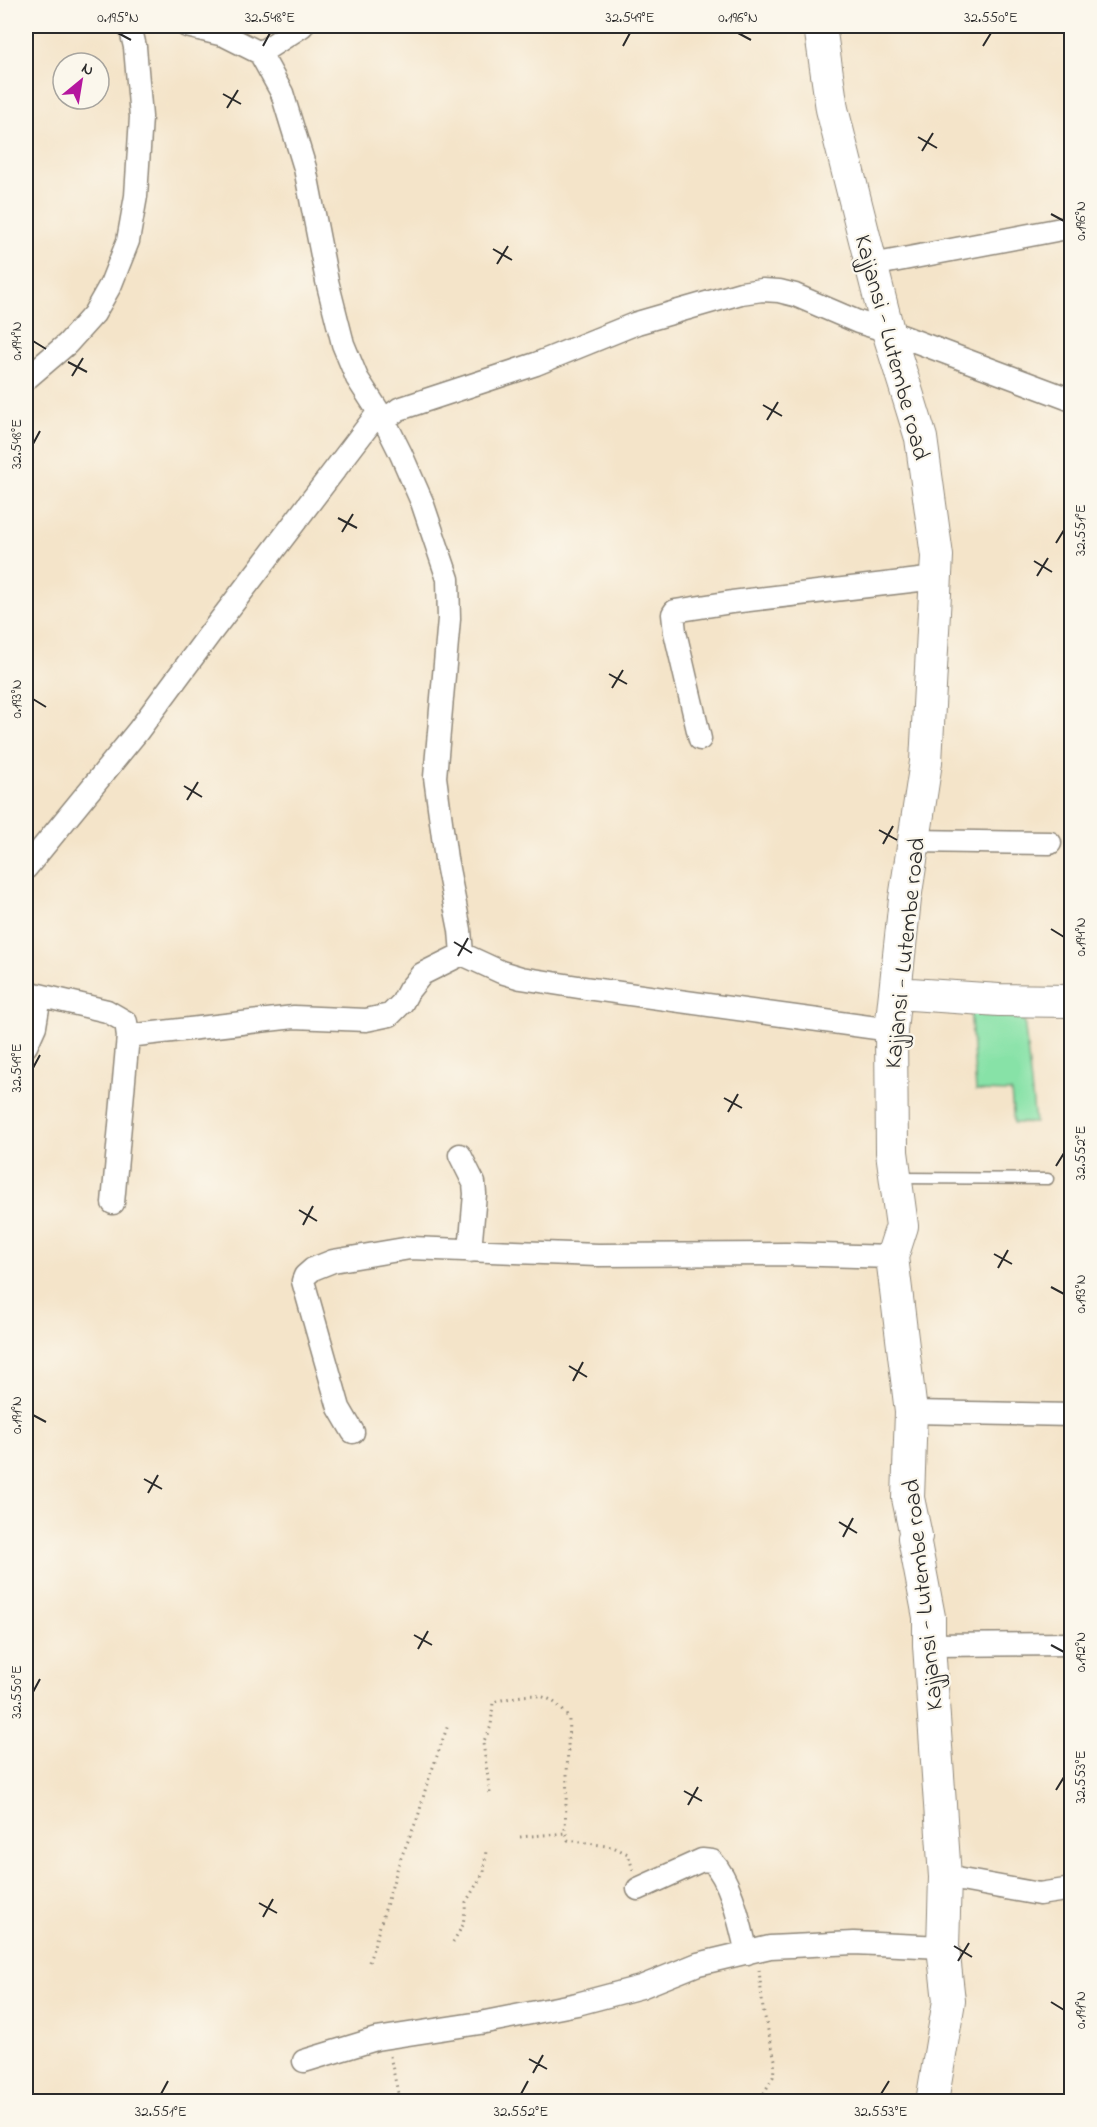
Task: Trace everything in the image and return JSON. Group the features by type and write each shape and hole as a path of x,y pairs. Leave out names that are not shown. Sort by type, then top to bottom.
{"street":[{"path":"26,379 67,344 94,314 111,284 128,241 136,196 141,117 135,47 130,26"},
{"path":"187,26 224,35 260,53 282,93 305,168 327,280 343,344 357,378 381,416 422,502 448,579 449,619 435,777 462,954"},
{"path":"260,53 302,26"},
{"name":"Kajjansi - Lutembe road","path":"820,26 832,109 888,331 921,438 937,556 926,762 905,899 891,1030 892,1152 902,1226 892,1257 911,1412 908,1498 929,1617 945,1877 943,1947 949,2001 932,2102"},
{"path":"872,265 1071,227"},
{"path":"26,868 138,731 209,634 381,416 536,364 637,323 741,293 762,290 779,291 795,296 858,322 888,331 1071,400"},
{"path":"700,739 675,632 673,614 675,611 936,578"},
{"path":"914,841 1050,843"},
{"path":"462,954 501,972 531,979 891,1030"},
{"path":"128,1036 294,1017 366,1020 390,1015 402,1003 422,974 462,954"},
{"path":"896,993 999,1000 1071,1001"},
{"path":"26,1046 35,1026 33,994 106,1011 126,1022 128,1036 113,1203"},
{"path":"460,1155 474,1183 470,1251"},
{"path":"353,1432 339,1408 303,1278 313,1269 326,1263 410,1248 598,1255 786,1254 892,1257"},
{"path":"911,1412 1071,1415"},
{"path":"929,1645 1071,1644"},
{"path":"638,1889 702,1860 712,1862 731,1896 751,1952"},
{"path":"945,1877 1039,1894 1071,1889"},
{"path":"304,2061 387,2037 480,2024 577,2004 641,1987 698,1964 770,1947 854,1943 943,1947"}],"lane":[{"path":"896,1178 1048,1179"}],"path":[{"path":"490,1792 483,1743 491,1726 493,1702 533,1694 561,1706 569,1719 566,1833 568,1840 613,1847 628,1854 638,1889"},
{"path":"369,1962 400,1860 418,1817 426,1786 448,1725"},
{"path":"520,1837 566,1833"},
{"path":"453,1942 463,1925 466,1902 484,1872 486,1850"},
{"path":"751,1952 775,2060 773,2077 764,2093 765,2102"},
{"path":"387,2037 400,2102"}],"green space":[{"path":"970,1006 1023,1009 1035,1123 1014,1123 1011,1092 976,1091"}]}
